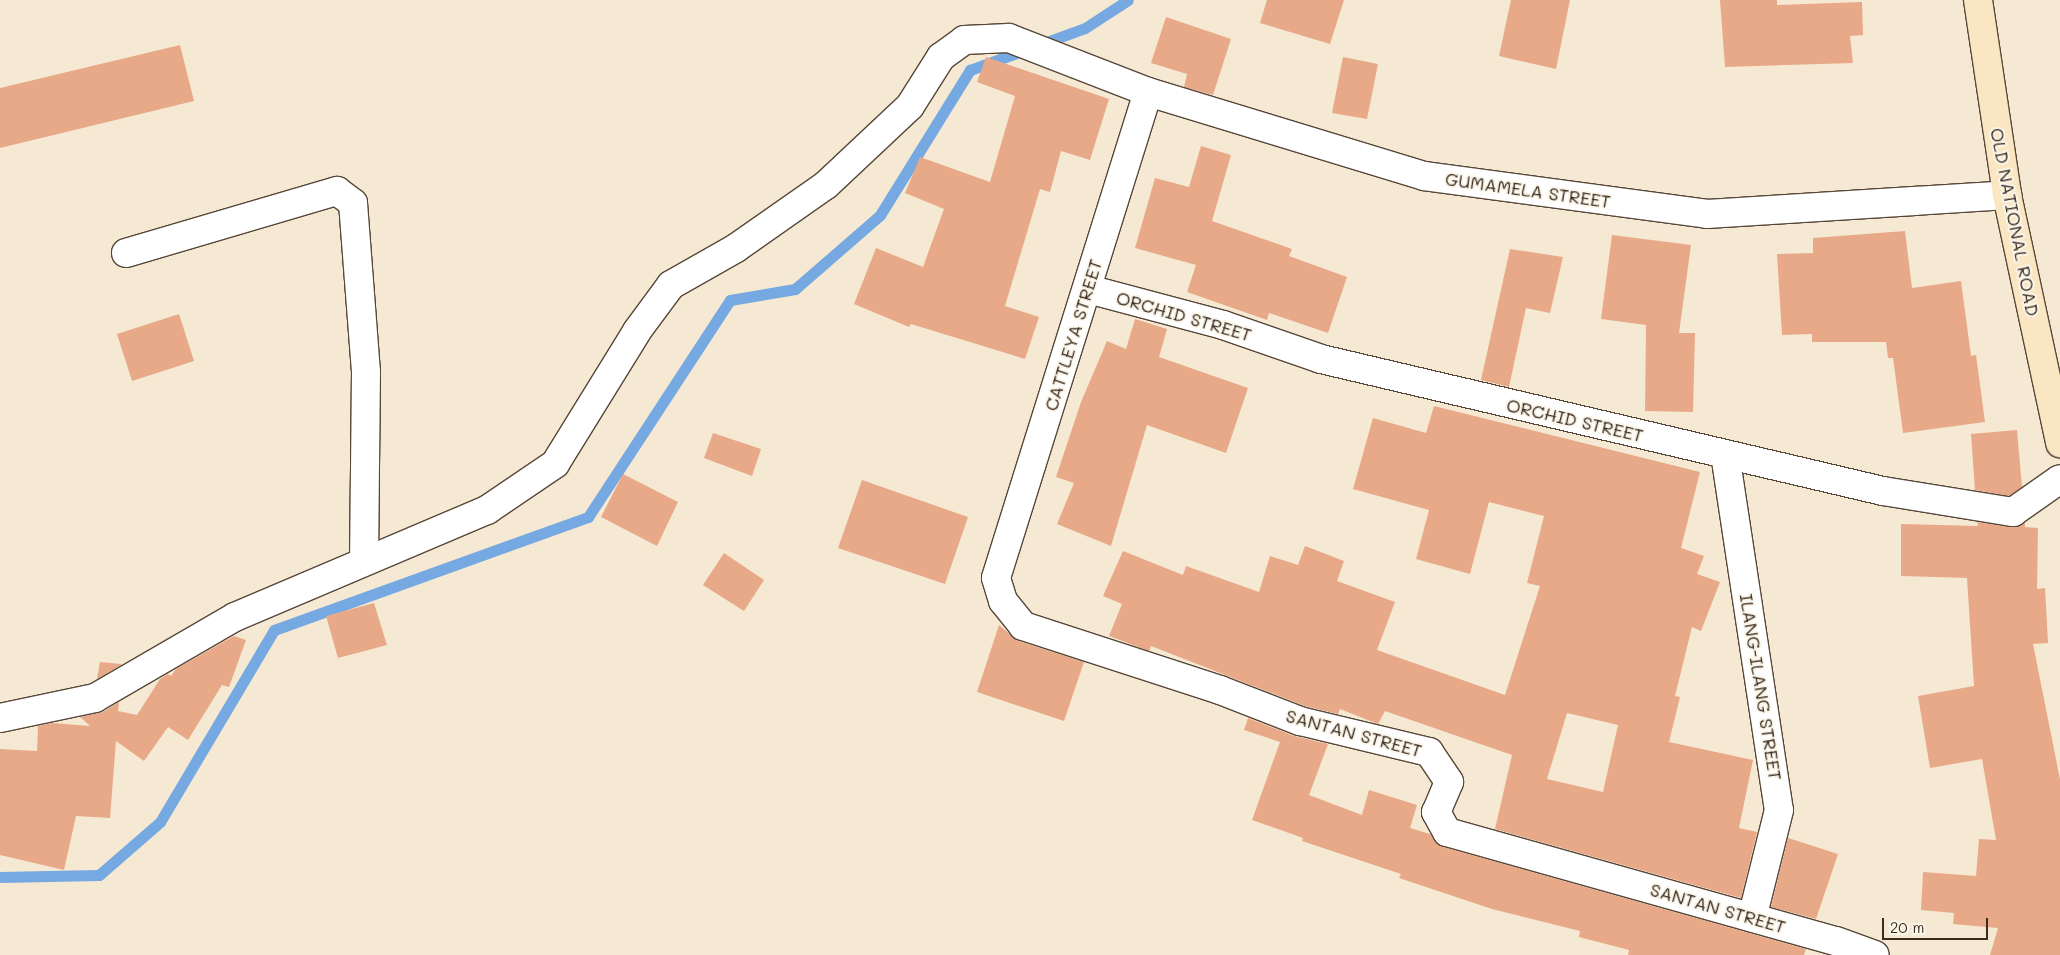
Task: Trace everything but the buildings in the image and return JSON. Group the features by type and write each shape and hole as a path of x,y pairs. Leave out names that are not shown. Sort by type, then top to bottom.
{"main road":[{"name":"OLD NATIONAL ROAD","path":"1978,0 2007,195 2055,398 2060,443"}],"street":[{"name":"GUMAMELA STREET","path":"364,561 487,510 555,464 637,330 671,285 736,248 826,184 910,106 941,57 964,40 1009,38 1148,92 1424,176 1707,214 2007,195"},
{"name":"CATTLEYA STREET","path":"996,578 1088,289 1148,92"},
{"path":"0,718 95,698 234,617 364,561 366,372 353,203 337,191 126,253"},
{"name":"ORCHID STREET","path":"1088,289 1222,325 1330,361 1883,491 2013,512 2060,479"},
{"name":"ILANG-ILANG STREET","path":"1725,454 1779,810 1752,918"},
{"name":"SANTAN STREET","path":"996,578 1003,601 1024,626 1220,690 1300,721 1429,752 1449,782 1436,812 1447,832 1752,918 1875,955"}],"waterway":[{"path":"0,877 99,875 160,822 274,630 588,517 730,300 795,289 880,215 970,70 1085,28 1128,0"}]}
